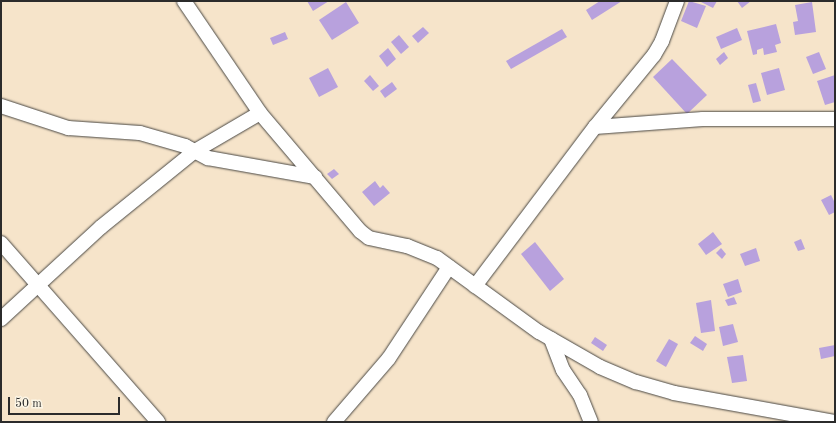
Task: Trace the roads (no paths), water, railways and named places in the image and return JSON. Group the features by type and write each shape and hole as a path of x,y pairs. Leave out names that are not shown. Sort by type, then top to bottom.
{"street":[{"path":"184,1 260,112 360,231 369,238 424,252 449,267 551,339 600,367 644,385 674,393 835,422"},
{"path":"475,286 595,127 654,55 662,41 677,1"},
{"path":"1,106 68,128 140,133 195,151 208,158 315,177"},
{"path":"1,319 101,227 195,151 260,112"},
{"path":"595,127 703,119 835,119"},
{"path":"1,243 20,262 37,286 158,422"},
{"path":"334,422 389,358 449,267"},
{"path":"551,339 563,370 580,395 591,422"}]}
